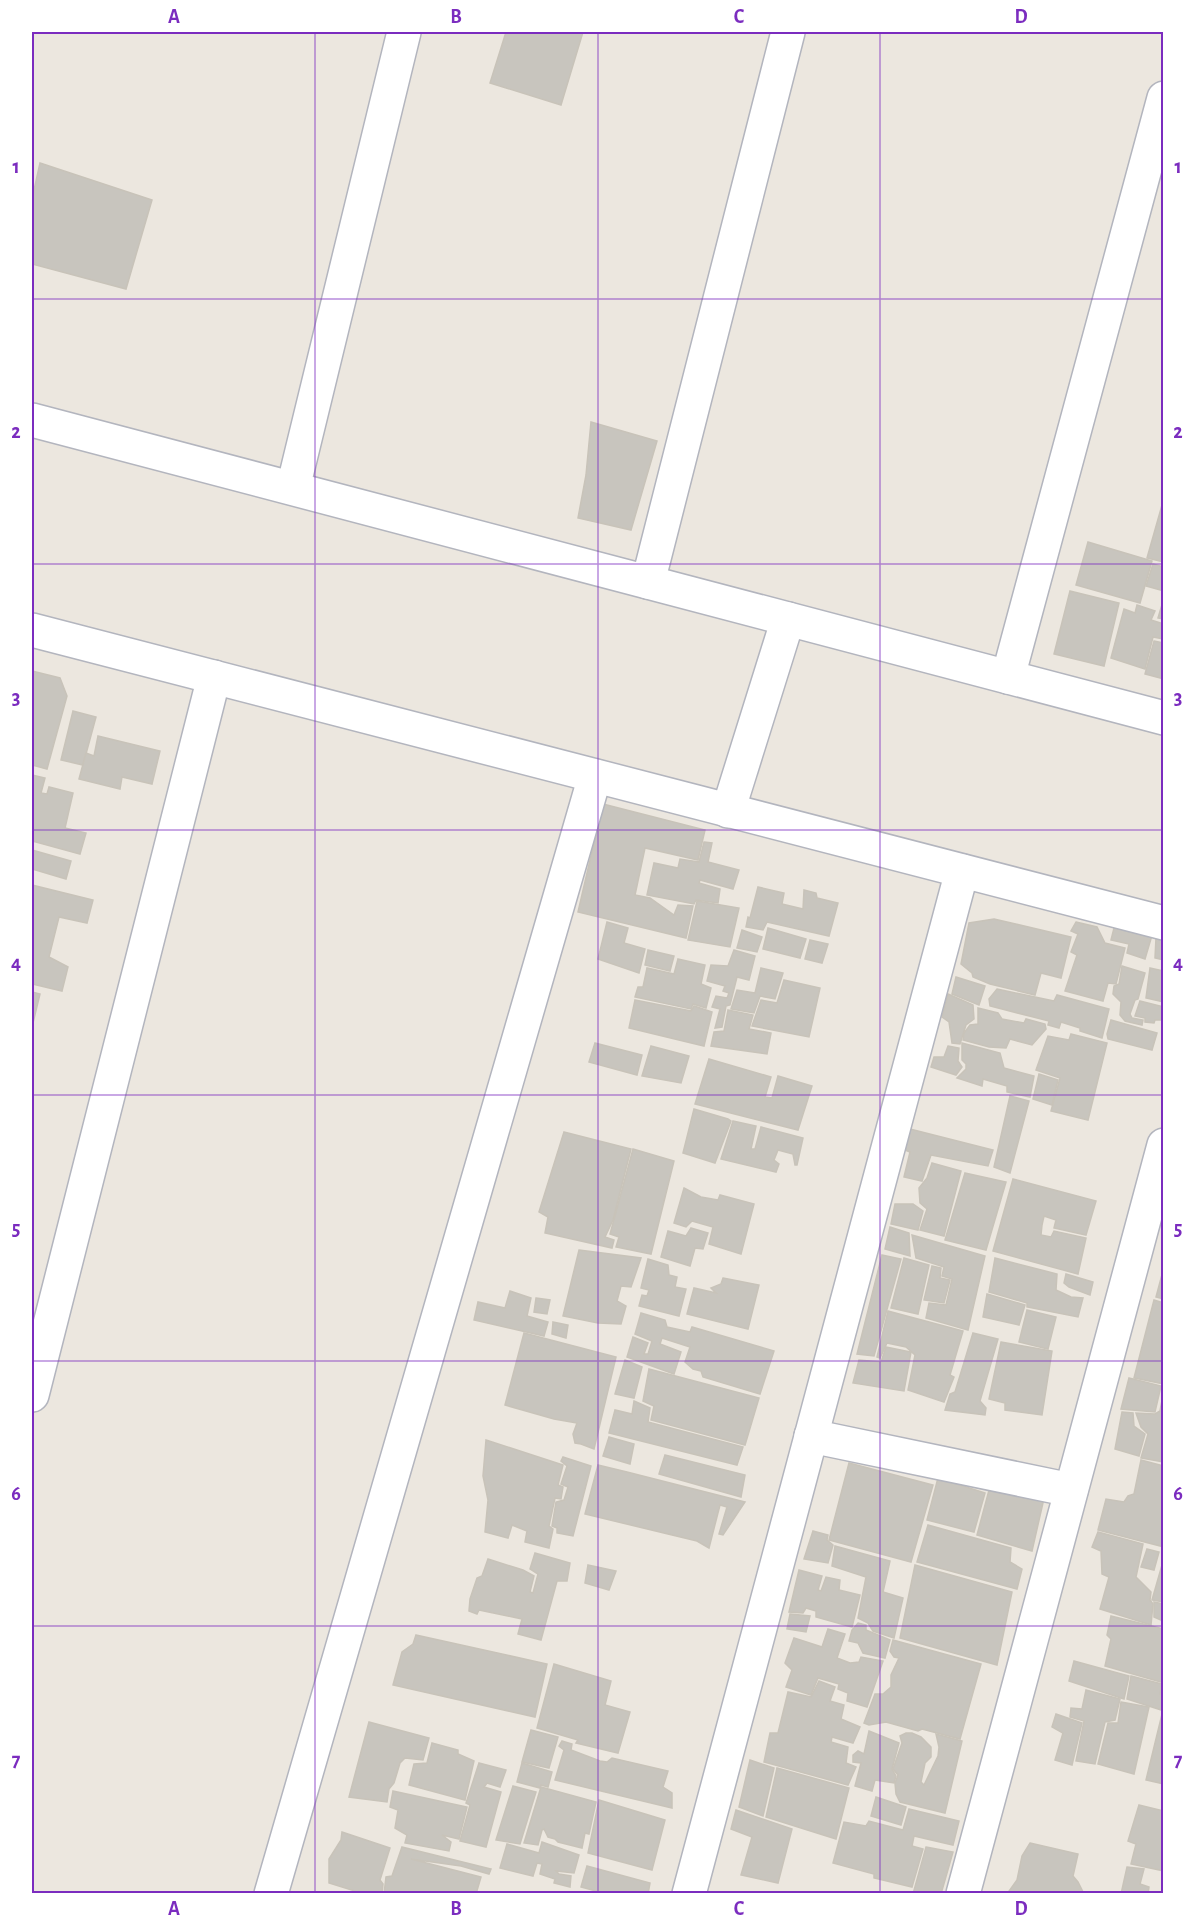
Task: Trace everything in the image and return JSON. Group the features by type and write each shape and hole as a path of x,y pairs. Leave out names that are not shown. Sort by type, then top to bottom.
{"street":[{"path":"293,488 404,32"},
{"path":"648,582 788,32"},
{"path":"1008,677 1164,98"},
{"path":"32,420 1164,718"},
{"path":"728,811 788,619"},
{"path":"32,630 1164,923"},
{"path":"32,1395 214,677"},
{"path":"271,1893 595,776"},
{"path":"689,1893 962,871"},
{"path":"963,1893 1164,1145"},
{"path":"812,1436 1071,1491"}],"building":[{"path":"506,32 583,32 561,105 490,83"},
{"path":"40,163 152,200 126,289 32,264 32,199"},
{"path":"591,422 657,441 631,530 578,518 586,475"},
{"path":"1164,498 1164,562 1147,558"},
{"path":"1088,542 1152,561 1140,603 1076,585"},
{"path":"1153,564 1164,567 1164,591 1146,586"},
{"path":"1070,591 1119,603 1104,666 1054,654"},
{"path":"1164,598 1164,619 1158,618"},
{"path":"1137,605 1155,611 1151,620 1164,624 1164,639 1153,637 1145,669 1111,658 1124,609 1135,613"},
{"path":"1154,641 1164,643 1164,679 1145,674"},
{"path":"32,671 60,678 67,696 47,769 32,765"},
{"path":"73,711 96,717 83,765 61,760"},
{"path":"98,736 160,751 152,784 122,777 120,789 79,779 86,753 94,756"},
{"path":"32,775 45,778 41,793 47,794 49,787 73,793 65,828 86,833 80,854 32,841"},
{"path":"603,804 705,830 698,860 645,848 635,895 650,898 674,915 678,905 693,906 686,938 578,912"},
{"path":"704,842 712,843 708,862 739,870 733,889 700,880 699,883 720,889 718,903 696,900 694,904 647,895 654,863 678,868 680,859 699,862"},
{"path":"32,850 71,861 66,879 32,869"},
{"path":"32,885 93,900 87,923 59,917 49,957 68,967 62,991 32,984"},
{"path":"758,887 784,893 782,904 803,909 804,890 816,893 817,898 838,903 829,936 767,922 763,930 746,927"},
{"path":"697,901 739,908 730,947 688,940"},
{"path":"994,919 1071,937 1061,978 1041,973 1035,995 990,984 973,977 972,973 961,964 969,923"},
{"path":"607,922 628,928 624,943 645,949 639,973 598,959"},
{"path":"1076,922 1097,927 1105,943 1125,948 1116,984 1108,983 1103,1001 1065,991 1077,955 1071,952 1078,934 1071,931"},
{"path":"1155,925 1145,959 1127,953 1129,944 1111,940 1114,928 1131,931"},
{"path":"768,928 806,939 800,958 763,949"},
{"path":"742,930 762,937 757,952 737,948"},
{"path":"1156,938 1164,941 1164,960 1155,958"},
{"path":"810,940 828,944 822,963 805,959"},
{"path":"648,950 674,956 670,971 645,965"},
{"path":"734,950 755,956 749,980 737,977 730,1005 726,1006 722,1027 715,1028 720,1009 712,1007 716,996 727,998 729,993 723,991 725,986 707,981 711,965 728,966"},
{"path":"678,959 705,965 701,984 711,988 706,1008 693,1004 691,1009 635,997 638,987 643,987 647,968 674,974"},
{"path":"1122,966 1145,973 1138,999 1135,1000 1130,1014 1132,1018 1143,1020 1142,1025 1125,1021 1120,1015 1121,1002 1113,994 1114,986 1119,984"},
{"path":"761,968 783,973 775,999 760,996 754,1013 731,1009 737,990 755,993"},
{"path":"1150,968 1164,971 1164,1002 1146,998"},
{"path":"956,977 985,986 979,1005 952,994"},
{"path":"784,980 820,988 809,1037 752,1026 761,1000 777,1003"},
{"path":"997,989 1054,1001 1057,995 1109,1009 1102,1038 1061,1022 1059,1028 1048,1025 1049,1021 990,1006 989,999"},
{"path":"32,992 40,994 32,1027"},
{"path":"948,994 973,1005 974,1019 966,1025 960,1044 952,1043 949,1022 942,1017"},
{"path":"635,1000 691,1011 694,1006 712,1012 704,1046 629,1028"},
{"path":"1140,1001 1164,1007 1161,1020 1155,1020 1154,1023 1145,1022 1145,1018 1135,1016"},
{"path":"978,1008 998,1013 1002,1019 1024,1023 1026,1019 1045,1024 1046,1029 1032,1045 1010,1039 1006,1048 989,1047 963,1040 964,1033 970,1025 978,1024"},
{"path":"728,1010 753,1015 749,1029 771,1033 767,1054 711,1046 714,1032 724,1031"},
{"path":"1111,1020 1157,1033 1152,1050 1108,1039"},
{"path":"1071,1034 1107,1043 1088,1120 1051,1111 1060,1078 1036,1070 1048,1036 1069,1040"},
{"path":"595,1043 642,1055 637,1075 589,1062"},
{"path":"962,1043 1000,1053 1004,1068 1034,1076 1030,1097 1007,1092 1007,1086 983,1079 982,1086 957,1078 966,1069 966,1064 962,1060"},
{"path":"651,1046 689,1056 681,1083 642,1076"},
{"path":"948,1046 959,1048 958,1061 962,1067 956,1075 931,1067 934,1057 944,1057"},
{"path":"709,1059 771,1077 765,1097 772,1098 778,1076 812,1086 798,1130 695,1104"},
{"path":"1039,1074 1058,1080 1052,1105 1033,1099"},
{"path":"1010,1096 1029,1101 1010,1173 994,1167"},
{"path":"694,1109 731,1121 715,1163 683,1153"},
{"path":"733,1121 756,1126 751,1149 755,1149 761,1127 803,1138 797,1165 795,1165 793,1154 778,1150 774,1160 779,1164 776,1172 721,1159"},
{"path":"910,1129 993,1150 988,1166 931,1155 922,1181 904,1177 910,1152 905,1150"},
{"path":"564,1132 631,1149 613,1220 605,1237 614,1240 612,1248 545,1233 548,1217 539,1212"},
{"path":"633,1149 674,1161 651,1254 616,1247 619,1237 610,1234"},
{"path":"932,1163 961,1171 944,1236 920,1230 927,1209 920,1203 919,1188 927,1178"},
{"path":"965,1173 1006,1182 986,1250 945,1240"},
{"path":"1013,1179 1096,1201 1086,1235 1054,1228 1056,1220 1044,1216 1041,1235 1051,1237 1054,1231 1086,1238 1078,1274 993,1251"},
{"path":"684,1188 701,1197 718,1200 720,1195 754,1204 741,1254 709,1244 713,1227 692,1221 686,1227 674,1223"},
{"path":"895,1204 913,1204 923,1211 918,1230 891,1224"},
{"path":"890,1227 909,1233 910,1256 885,1249"},
{"path":"691,1228 708,1233 703,1249 695,1248 690,1266 661,1257 668,1231 686,1236"},
{"path":"912,1235 985,1256 968,1330 926,1318 929,1303 946,1305 952,1279 942,1276 944,1267 916,1258"},
{"path":"579,1250 641,1258 631,1287 621,1286 617,1301 626,1306 621,1324 598,1323 563,1316"},
{"path":"882,1255 901,1259 874,1356 857,1354"},
{"path":"904,1258 929,1265 918,1314 891,1308"},
{"path":"995,1258 1057,1274 1056,1290 1071,1297 1083,1298 1078,1317 1027,1307 1027,1303 989,1292"},
{"path":"648,1259 668,1265 669,1275 677,1277 675,1287 686,1289 679,1316 639,1306 642,1295 647,1296 649,1290 641,1288"},
{"path":"932,1266 941,1268 940,1278 950,1280 944,1303 924,1300"},
{"path":"1164,1267 1164,1299 1156,1297"},
{"path":"1066,1274 1093,1282 1090,1295 1064,1283"},
{"path":"723,1278 759,1285 748,1329 687,1314 694,1288 716,1293 711,1288 721,1284"},
{"path":"510,1291 531,1298 527,1316 548,1322 544,1336 474,1320 478,1302 505,1308"},
{"path":"987,1294 1025,1305 1019,1325 983,1317"},
{"path":"536,1298 550,1300 547,1314 534,1312"},
{"path":"1154,1300 1164,1303 1164,1384 1134,1378"},
{"path":"1027,1310 1056,1317 1048,1349 1019,1342"},
{"path":"888,1311 963,1331 950,1375 954,1377 944,1402 908,1390 915,1355 906,1347 887,1343 880,1358 877,1357"},
{"path":"641,1313 665,1320 667,1327 690,1332 692,1327 774,1351 760,1394 703,1377 701,1371 693,1369 685,1362 690,1347 662,1338 660,1344 681,1352 674,1374 627,1357 633,1337 648,1343 644,1354 648,1354 652,1341 635,1334"},
{"path":"553,1322 568,1325 566,1338 552,1334"},
{"path":"524,1333 616,1357 594,1449 575,1443 573,1434 577,1423 505,1405"},
{"path":"973,1333 998,1339 980,1401 986,1408 985,1415 945,1410 950,1394 955,1392"},
{"path":"1001,1342 1052,1351 1042,1415 1005,1410 1005,1403 989,1399"},
{"path":"886,1347 911,1352 904,1391 853,1383 859,1360 881,1362"},
{"path":"625,1360 642,1367 634,1398 615,1394"},
{"path":"649,1369 759,1398 745,1445 651,1420 654,1406 643,1401"},
{"path":"1129,1378 1161,1386 1155,1412 1121,1409"},
{"path":"1164,1390 1164,1462 1141,1458 1148,1434 1141,1427 1136,1413 1155,1414 1160,1411"},
{"path":"634,1401 650,1408 648,1422 743,1447 737,1465 609,1433 615,1410 632,1414"},
{"path":"1122,1412 1133,1413 1134,1426 1145,1434 1139,1456 1115,1449"},
{"path":"609,1437 634,1444 630,1464 603,1456"},
{"path":"486,1440 563,1465 558,1485 563,1487 561,1499 555,1498 549,1526 553,1529 549,1548 525,1542 527,1531 512,1525 508,1538 485,1532 488,1500 483,1476"},
{"path":"665,1455 745,1475 741,1497 659,1474"},
{"path":"563,1457 591,1466 573,1536 557,1533 557,1528 552,1526 556,1502 564,1500 568,1487 561,1484 567,1466 561,1461"},
{"path":"1141,1460 1164,1466 1164,1547 1098,1530 1106,1499 1124,1502 1128,1496 1134,1494"},
{"path":"849,1463 933,1485 911,1562 829,1540"},
{"path":"598,1465 745,1502 723,1535 719,1534 727,1507 720,1505 709,1548 697,1541 585,1514"},
{"path":"938,1478 985,1493 974,1532 927,1520"},
{"path":"992,1479 1045,1494 1032,1551 977,1535"},
{"path":"928,1525 1011,1548 1010,1562 1022,1569 1017,1589 917,1562"},
{"path":"813,1531 828,1535 827,1540 833,1545 828,1563 804,1559"},
{"path":"1098,1532 1143,1544 1136,1577 1151,1592 1150,1600 1153,1604 1151,1625 1100,1609 1109,1577 1102,1574 1101,1551 1092,1547"},
{"path":"835,1546 890,1561 883,1592 903,1598 894,1638 873,1631 868,1623 858,1618 866,1577 832,1566"},
{"path":"1147,1549 1159,1552 1154,1570 1141,1567"},
{"path":"535,1553 570,1563 567,1581 557,1581 541,1640 518,1634 522,1619 479,1610 477,1614 469,1611 470,1599 477,1578 482,1576 488,1559 523,1570 534,1576 530,1592 533,1593 538,1574 530,1569"},
{"path":"1164,1558 1164,1602 1152,1600"},
{"path":"588,1565 616,1571 609,1590 585,1583"},
{"path":"915,1565 1012,1592 997,1665 900,1638"},
{"path":"799,1570 822,1576 818,1590 821,1591 826,1577 840,1580 839,1590 860,1595 852,1627 816,1617 816,1611 806,1608 803,1613 789,1612"},
{"path":"1154,1602 1164,1604 1164,1626 1161,1620 1154,1617"},
{"path":"790,1614 810,1616 806,1632 787,1629"},
{"path":"1111,1616 1164,1629 1164,1673 1161,1682 1105,1666 1111,1639 1107,1635"},
{"path":"858,1623 866,1625 866,1630 890,1640 885,1658 863,1653 858,1643 849,1641 852,1630"},
{"path":"828,1629 845,1634 837,1658 850,1663 859,1662 861,1657 883,1661 867,1707 847,1701 848,1693 838,1689 839,1684 818,1678 811,1695 786,1687 792,1670 785,1663 794,1638 822,1647"},
{"path":"416,1635 547,1664 535,1717 393,1685 402,1652 413,1644"},
{"path":"893,1640 981,1664 960,1739 886,1722 869,1725 864,1723 875,1694 883,1694 891,1687 891,1675 899,1658 894,1657 890,1651"},
{"path":"1074,1661 1129,1676 1124,1699 1069,1681"},
{"path":"554,1664 611,1681 605,1705 630,1712 618,1753 576,1743 578,1740 537,1728"},
{"path":"1131,1676 1162,1684 1160,1694 1164,1695 1164,1711 1127,1699"},
{"path":"819,1681 835,1687 830,1701 844,1705 841,1719 860,1727 853,1743 832,1737 831,1742 848,1747 846,1763 856,1767 848,1785 764,1762 770,1733 778,1733 788,1692 811,1697"},
{"path":"1086,1690 1120,1699 1115,1720 1105,1722 1095,1764 1076,1761 1084,1721 1070,1717 1071,1708 1082,1709"},
{"path":"1121,1702 1149,1707 1134,1774 1098,1764 1108,1723 1118,1723"},
{"path":"1056,1714 1082,1723 1072,1765 1055,1760 1063,1733 1052,1727"},
{"path":"1162,1714 1164,1715 1164,1784 1146,1780"},
{"path":"369,1722 429,1738 423,1760 405,1758 400,1763 394,1783 389,1789 387,1802 349,1797"},
{"path":"531,1730 558,1737 549,1768 522,1762"},
{"path":"869,1731 899,1743 892,1769 896,1776 894,1783 875,1780 872,1791 855,1786 861,1763 853,1762 853,1755 858,1751 864,1754"},
{"path":"906,1733 921,1737 931,1747 931,1757 925,1763 921,1782 924,1785 938,1756 939,1747 936,1734 962,1741 945,1813 900,1802 896,1794 895,1783 898,1775 893,1769 902,1743 900,1736"},
{"path":"562,1741 572,1744 571,1750 600,1761 607,1762 612,1758 668,1771 663,1787 672,1793 672,1808 555,1780 564,1750 559,1746"},
{"path":"432,1743 458,1750 458,1754 474,1761 465,1800 409,1785 414,1764 427,1763"},
{"path":"750,1760 774,1768 763,1816 739,1807"},
{"path":"479,1763 506,1770 500,1787 487,1783 484,1787 501,1792 486,1847 460,1841 470,1805 466,1803"},
{"path":"522,1763 552,1772 548,1787 541,1785 540,1788 517,1782"},
{"path":"777,1768 849,1788 836,1839 766,1817"},
{"path":"513,1786 536,1792 520,1844 496,1840"},
{"path":"541,1787 596,1802 589,1834 585,1833 582,1848 548,1837 544,1829 538,1845 524,1843"},
{"path":"393,1791 467,1807 459,1839 442,1835 451,1842 449,1851 405,1843 407,1835 395,1828 398,1810 390,1807"},
{"path":"876,1797 906,1807 901,1825 871,1816"},
{"path":"599,1800 665,1820 652,1870 588,1853"},
{"path":"1139,1805 1164,1811 1164,1871 1131,1864 1136,1844 1128,1841"},
{"path":"909,1809 959,1821 953,1845 914,1836 912,1846 923,1849 912,1887 874,1878 874,1874 833,1863 844,1822 866,1826 869,1821 903,1830"},
{"path":"736,1810 792,1829 778,1883 741,1875 752,1837 731,1829"},
{"path":"342,1832 390,1848 380,1880 383,1884 382,1894 356,1894 355,1891 329,1883 329,1859 341,1840"},
{"path":"542,1842 579,1855 574,1873 556,1871 559,1874 571,1876 570,1887 554,1883 555,1879 540,1874 542,1864 537,1863 533,1876 500,1868 507,1844 539,1853"},
{"path":"1030,1843 1078,1854 1073,1876 1084,1894 1007,1894 1017,1880 1022,1856"},
{"path":"402,1847 491,1869 489,1874 461,1866 411,1859 481,1877 476,1894 384,1894 386,1877 392,1876"},
{"path":"926,1847 953,1852 941,1894 913,1894"},
{"path":"587,1866 650,1883 648,1894 607,1894 581,1887"},
{"path":"1127,1867 1144,1869 1140,1884 1149,1887 1148,1894 1121,1894"}]}
